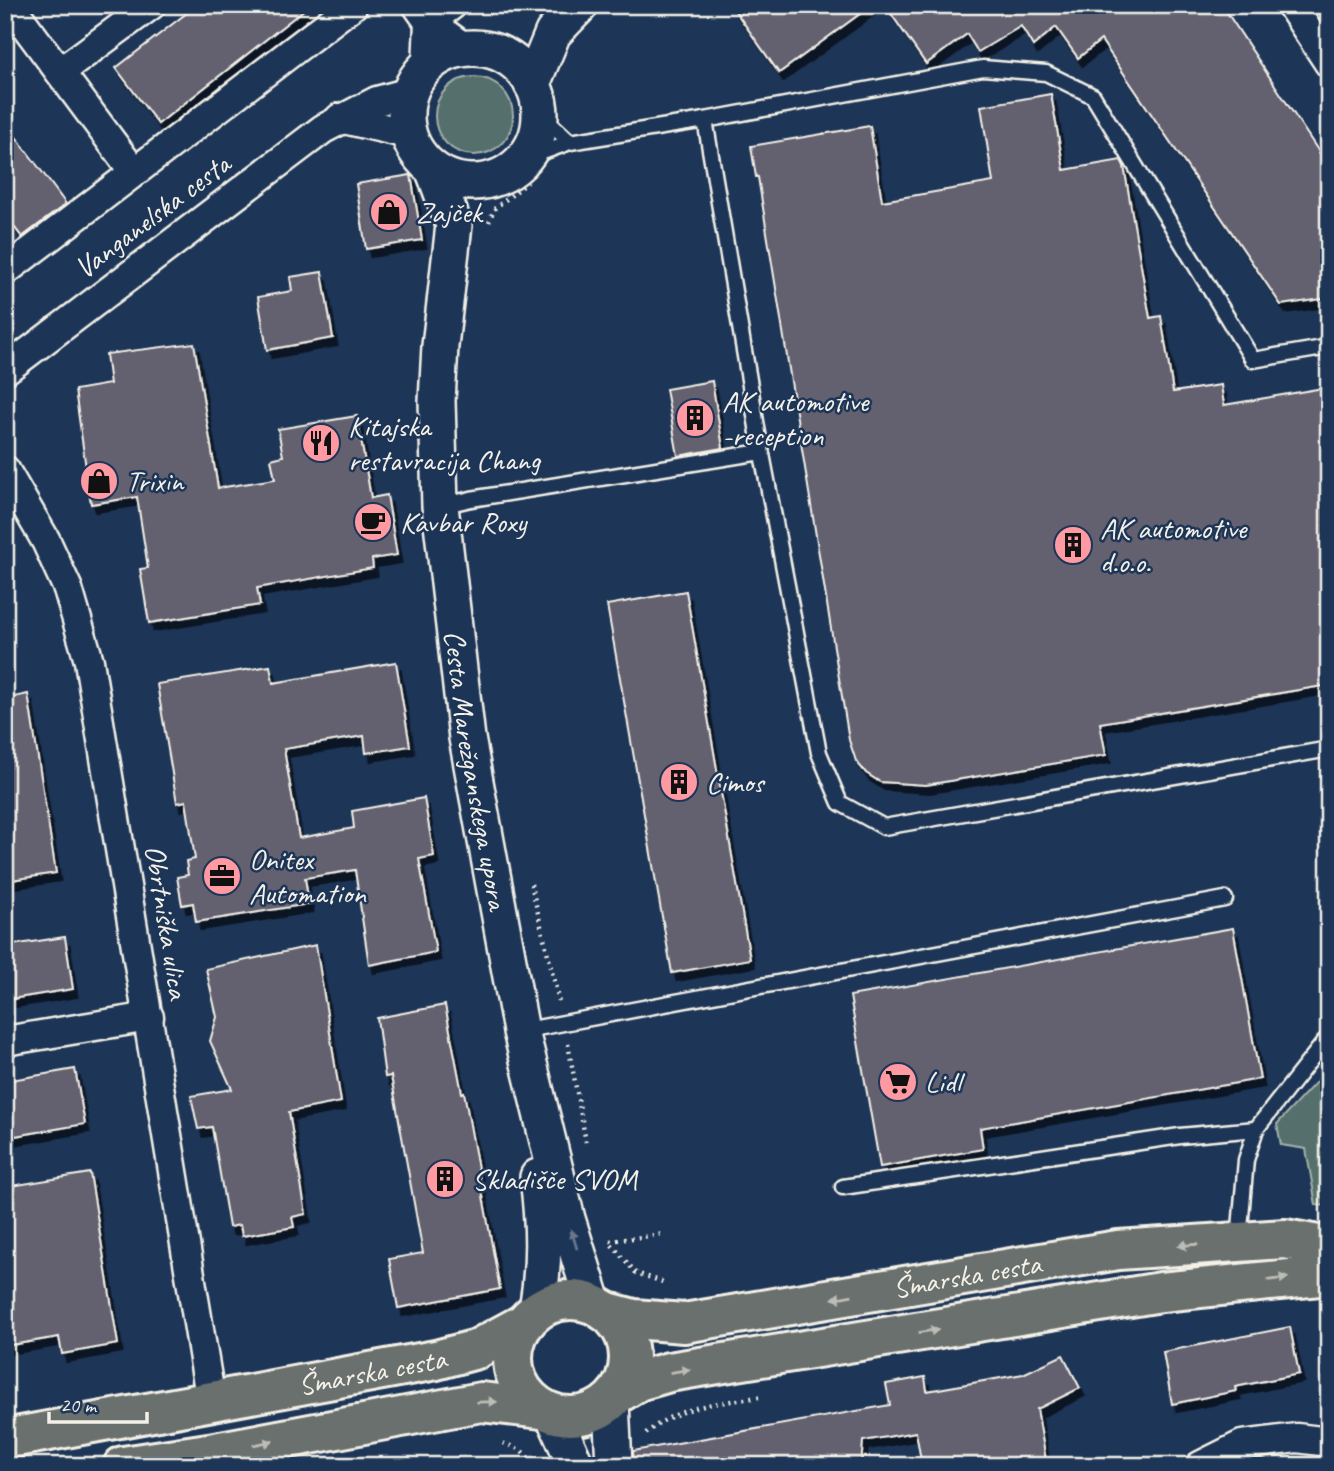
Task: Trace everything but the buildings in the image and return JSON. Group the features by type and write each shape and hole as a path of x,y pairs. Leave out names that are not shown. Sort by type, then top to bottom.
{"main road":[{"name":"Šmarska cesta","path":"599,1308 652,1321 684,1323 1118,1250 1285,1239 1329,1247"},
{"name":"Šmarska cesta","path":"614,1398 638,1381 669,1373 1161,1292 1329,1275"},
{"path":"580,1300 599,1308 618,1324 626,1341 629,1359 626,1378 614,1398 590,1414 565,1416 548,1411 527,1396 517,1380 513,1360 516,1341 531,1317 550,1304 580,1300"},
{"name":"Šmarska cesta","path":"5,1440 456,1355 477,1349 531,1317"},
{"name":"Šmarska cesta","path":"123,1466 215,1452 481,1402 548,1411"}],"street":[{"name":"Vanganelska cesta","path":"10,5 134,172"},
{"path":"60,72 151,5"},
{"name":"Vanganelska cesta","path":"7,265 353,5"},
{"path":"423,14 452,5"},
{"path":"423,14 419,79 406,113 408,134 418,155 435,171 458,181 484,182 513,170 532,169 536,138 536,99 552,33 580,5"},
{"path":"1292,5 1329,63"},
{"path":"423,14 481,50 517,65 536,99"},
{"path":"419,79 445,54 481,50 552,33"},
{"name":"Vanganelska cesta","path":"5,370 312,137 340,118 419,79"},
{"path":"340,118 408,134"},
{"name":"Cesta Marežganskega upora","path":"435,171 470,229 440,346 437,401 440,506 467,738 522,1031 567,1219 599,1308"},
{"path":"470,229 478,193 484,182"},
{"name":"Obrtniška ulica","path":"5,470 46,541 68,589 89,661 211,1402"},
{"path":"5,1041 149,1017"},
{"name":"Cesta Marežganskega upora","path":"522,1031 544,1224 544,1269 531,1317"},
{"path":"614,1398 614,1466"},
{"path":"548,1411 576,1466"},
{"path":"1200,1466 1242,1445 1297,1438 1329,1442"}],"lane":[{"path":"532,169 570,142 705,120 983,68 1046,73 1093,96 1253,360 1329,347"},
{"path":"536,99 570,142"},
{"path":"705,120 761,452 819,753 841,803 884,827 1329,749"},
{"path":"440,506 761,452"},
{"path":"522,1031 1225,900"},
{"path":"1239,1241 1246,1160 1256,1129 1329,1036"},
{"path":"843,1187 1180,1136 1256,1129"}],"path":[{"path":"470,229 528,182 532,169"},
{"path":"529,875 564,1024 587,1149"},
{"path":"607,1232 610,1241 636,1273 672,1284"},
{"path":"610,1241 665,1234"},
{"path":"642,1440 660,1422 672,1416 729,1402"}],"green space":[{"path":"466,77 482,77 496,83 507,94 513,108 513,124 507,138 496,149 482,155 466,155 452,149 441,138 435,124 435,108 441,94 452,83"},
{"path":"1329,1068 1329,1206 1316,1205 1306,1149 1281,1145 1277,1124"}],"place":[{"name":"Zajček","path":"389,212"},
{"name":"AK automotive -reception","path":"695,418"},
{"name":"Kitajska restavracija Chang","path":"321,443"},
{"name":"Trixin","path":"99,481"},
{"name":"Kavbar Roxy","path":"373,522"},
{"name":"AK automotive d.o.o.","path":"1073,545"},
{"name":"Cimos","path":"679,782"},
{"name":"Onitex Automation","path":"222,876"},
{"name":"Lidl","path":"898,1082"},
{"name":"Skladišče SVOM","path":"445,1179"}]}
